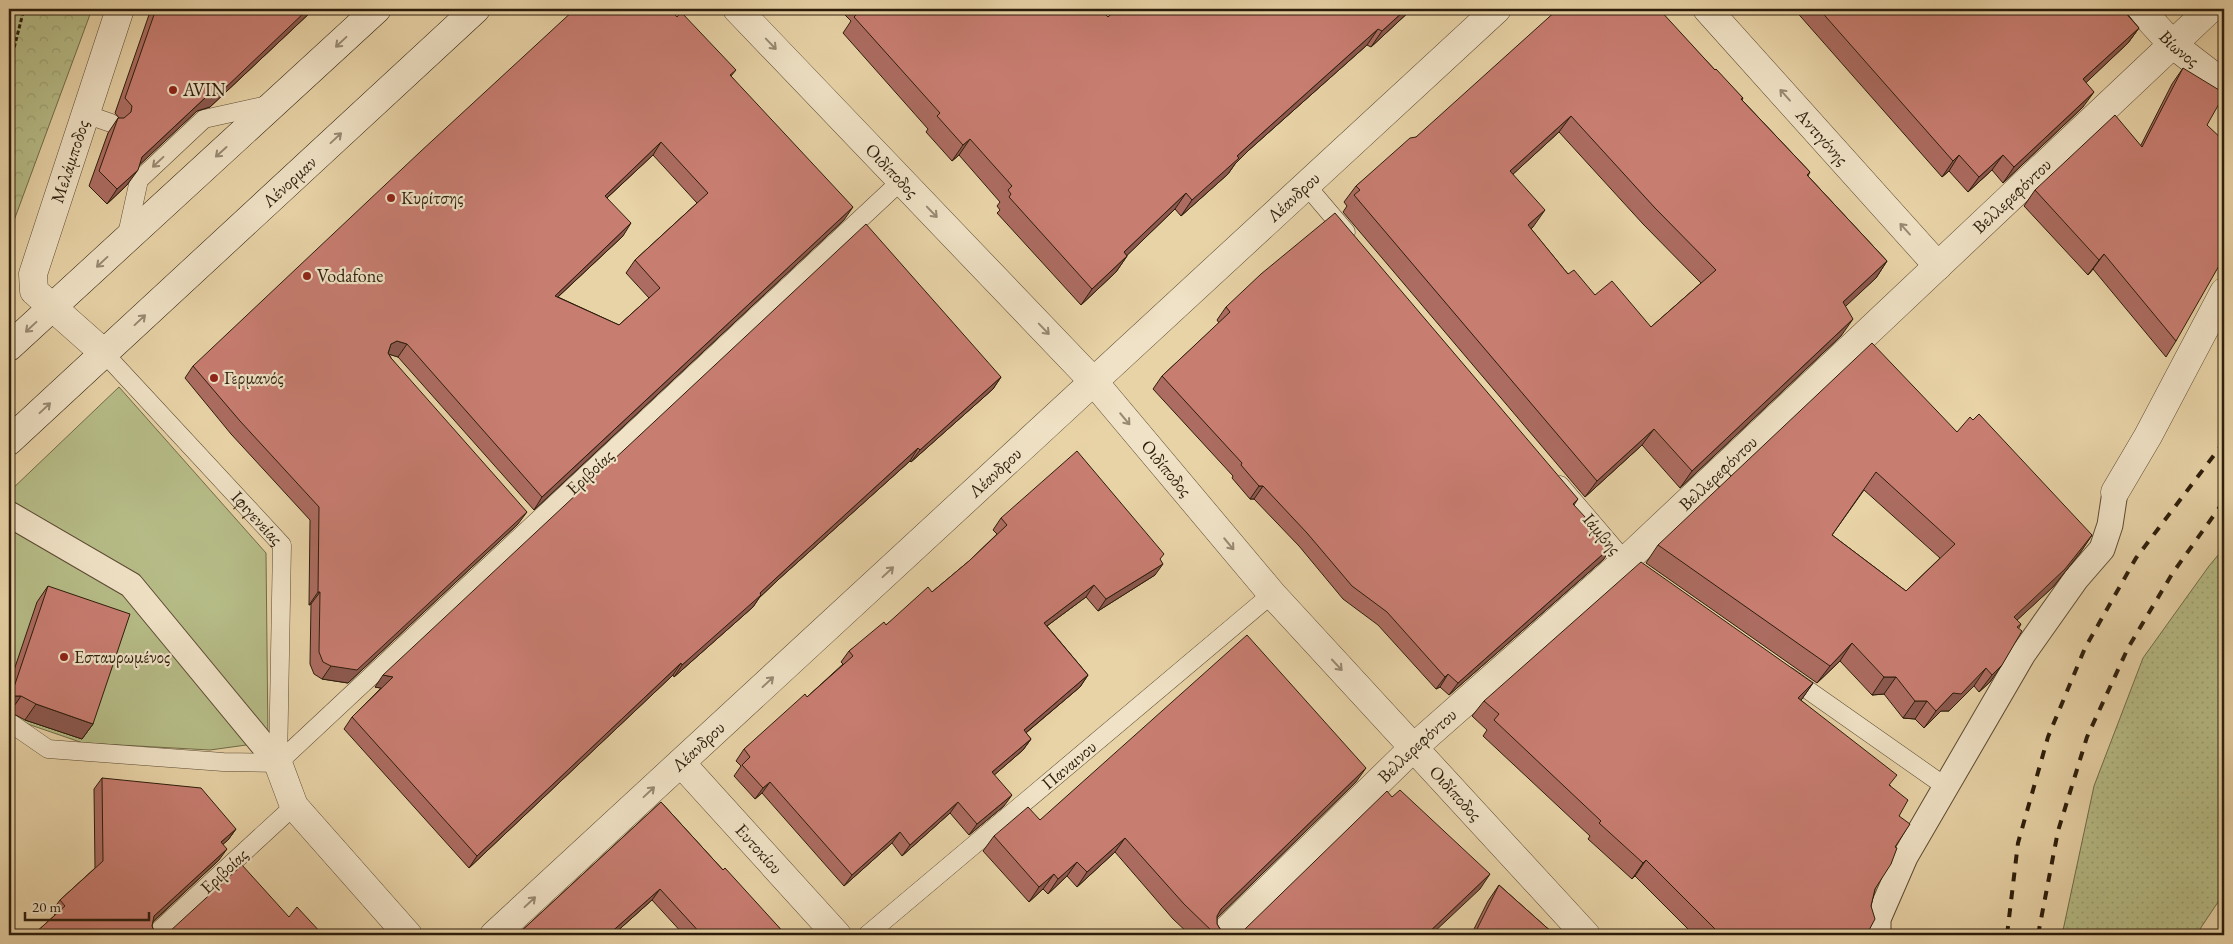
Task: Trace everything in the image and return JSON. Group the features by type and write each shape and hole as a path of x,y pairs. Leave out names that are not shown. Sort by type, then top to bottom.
{"street":[{"name":"Μελάμποδος","path":"53,307 34,291 33,274 120,9"},
{"path":"9,347 377,9"},
{"name":"Λένορμαν","path":"9,441 476,9"},
{"name":"Οιδίποδος","path":"737,9 1094,382 1272,594 1586,935"},
{"name":"Λέανδρου","path":"494,935 1497,9"},
{"name":"Αντιγόνης","path":"1707,9 1938,266"},
{"name":"Βίωνος","path":"2140,9 2172,44 2224,84"},
{"name":"Βελλερεφόντου","path":"1222,935 1413,748 1625,561 2210,9"},
{"path":"1878,935 1878,919 1905,857 2023,654 2076,579 2102,548 2110,525 2115,492 2148,436 2224,292"},
{"path":"53,307 104,353"},
{"name":"Ιφιγενείας","path":"9,514 131,586 278,763 294,806 408,935"},
{"name":"Ευτοκίου","path":"681,763 837,935"}],"lane":[{"path":"126,239 139,180 204,119 275,103"},
{"path":"85,114 111,123"},
{"name":"Εριβοίας","path":"278,763 902,180"},
{"path":"1306,185 1357,245"},
{"name":"Ιφιγενείας","path":"104,353 282,544 278,763"},
{"name":"Ιάμβης","path":"1548,471 1625,561 1649,578"},
{"path":"520,510 533,525"},
{"name":"Παναινου","path":"866,935 1272,594"},
{"path":"1778,669 1946,787"},
{"path":"9,722 48,749 223,762 278,763"},
{"name":"Εριβοίας","path":"154,935 294,806"}],"path":[{"path":"9,59 13,52 24,9"}],"green space":[{"path":"9,9 92,9 9,234"},
{"path":"119,387 266,553 268,742 210,750 83,743 13,719 9,712 9,492"},
{"path":"2224,548 2224,893 2196,935 2062,935 2094,786 2143,658"}],"building":[{"path":"156,9 308,9 221,92 207,96 142,157 138,170 117,189 99,171 118,118 124,118 131,112 132,106 125,98"},
{"path":"575,9 670,9 677,17 681,12 736,70 730,75 853,207 542,497 407,344 397,341 391,344 388,353 391,358 527,512 357,670 331,666 323,662 319,652 319,507 240,421 193,366","holes":["661,142 708,193 635,260 660,288 619,325 555,296 631,223 605,196"]},
{"path":"862,9 1100,9 1108,17 1117,9 1406,9 1382,31 1378,29 1237,156 1239,158 1192,200 1186,193 1124,252 1127,256 1092,289 1009,197 1011,194 1008,190 1012,186 970,139 963,145 937,116 940,113 854,17"},
{"path":"1558,9 1659,9 1810,172 1807,175 1887,261 1843,302 1853,319 1692,471 1654,429 1597,481 1354,195 1360,190 1356,186 1410,138 1416,137","holes":["1571,116 1655,208 1716,270 1651,327 1612,281 1595,295 1574,270 1568,274 1528,225 1545,210 1510,171"]},
{"path":"1819,9 2124,9 2139,28 2083,79 2094,92 2014,167 2003,155 1979,177 1959,155 1953,161"},
{"path":"2183,68 2224,93 2207,125 2224,141 2224,257 2176,341 2104,254 2099,260 2035,190 2115,115 2142,147"},
{"path":"1335,213 1578,499 1573,504 1612,546 1458,683 1448,674 1445,677 1387,612 1352,586 1307,533 1263,486 1259,486 1241,465 1242,463 1162,376 1230,312 1226,307 1261,274"},
{"path":"866,224 1001,377 920,450 918,448 760,593 761,595 682,665 681,663 477,856 352,717 393,677 383,675"},
{"path":"1872,343 1957,432 1970,417 1973,420 1979,414 2092,535 2065,569 2014,617 2021,624 2017,627 2022,631 2002,665 1992,675 1986,668 1961,694 1953,693 1936,711 1927,701 1915,701 1896,677 1884,677 1852,643 1830,666 1658,545","holes":["1876,472 1955,544 1906,591 1832,535"]},
{"path":"1077,451 1164,554 1160,559 1163,564 1106,599 1094,585 1044,623 1088,675 1024,730 1031,739 992,772 1012,795 977,824 958,802 910,845 900,832 852,875 770,782 763,788 742,765 750,757 744,749 805,694 807,697 853,656 849,651 884,622 886,625 928,587 932,592 969,561 1007,525 1001,518"},
{"path":"1641,562 1813,683 1798,698 1897,775 1889,785 1908,800 1899,816 1910,824 1895,847 1897,848 1891,864 1875,889 1871,906 1875,919 1865,935 1721,935 1646,860 1643,863 1599,823 1601,821 1494,720 1499,714 1484,701"},
{"name":"Εσταυρωμένος","path":"48,586 130,614 93,724 36,704 21,696 11,696"},
{"path":"1247,635 1366,768 1221,909 1217,916 1217,924 1222,932 1228,935 1216,935 1184,904 1125,838 1087,872 1077,862 1058,879 1054,874 1039,887 994,836 1028,807 1040,820"},
{"path":"102,778 201,788 236,829 221,842 227,849 154,916 152,926 154,931 164,934 169,932 242,865 289,917 297,907 323,935 33,935 65,906 60,900 103,861"},
{"path":"1400,790 1490,874 1426,935 1236,935 1243,931 1387,791 1392,797"},
{"path":"661,802 786,935 702,935 660,889 608,935 517,935"},
{"path":"1499,885 1555,935 1474,935"}],"railway":[{"path":"2007,935 2018,843 2048,737 2085,648 2136,558 2224,442"},
{"path":"2038,935 2058,831 2087,737 2128,648 2172,574 2224,501"}],"place":[{"name":"AVIN","path":"173,90"},
{"name":"Κυρίτσης","path":"391,198"},
{"name":"Vodafone","path":"307,276"},
{"name":"Γερμανός","path":"214,378"},
{"name":"Εσταυρωμένος","path":"64,657"}]}
